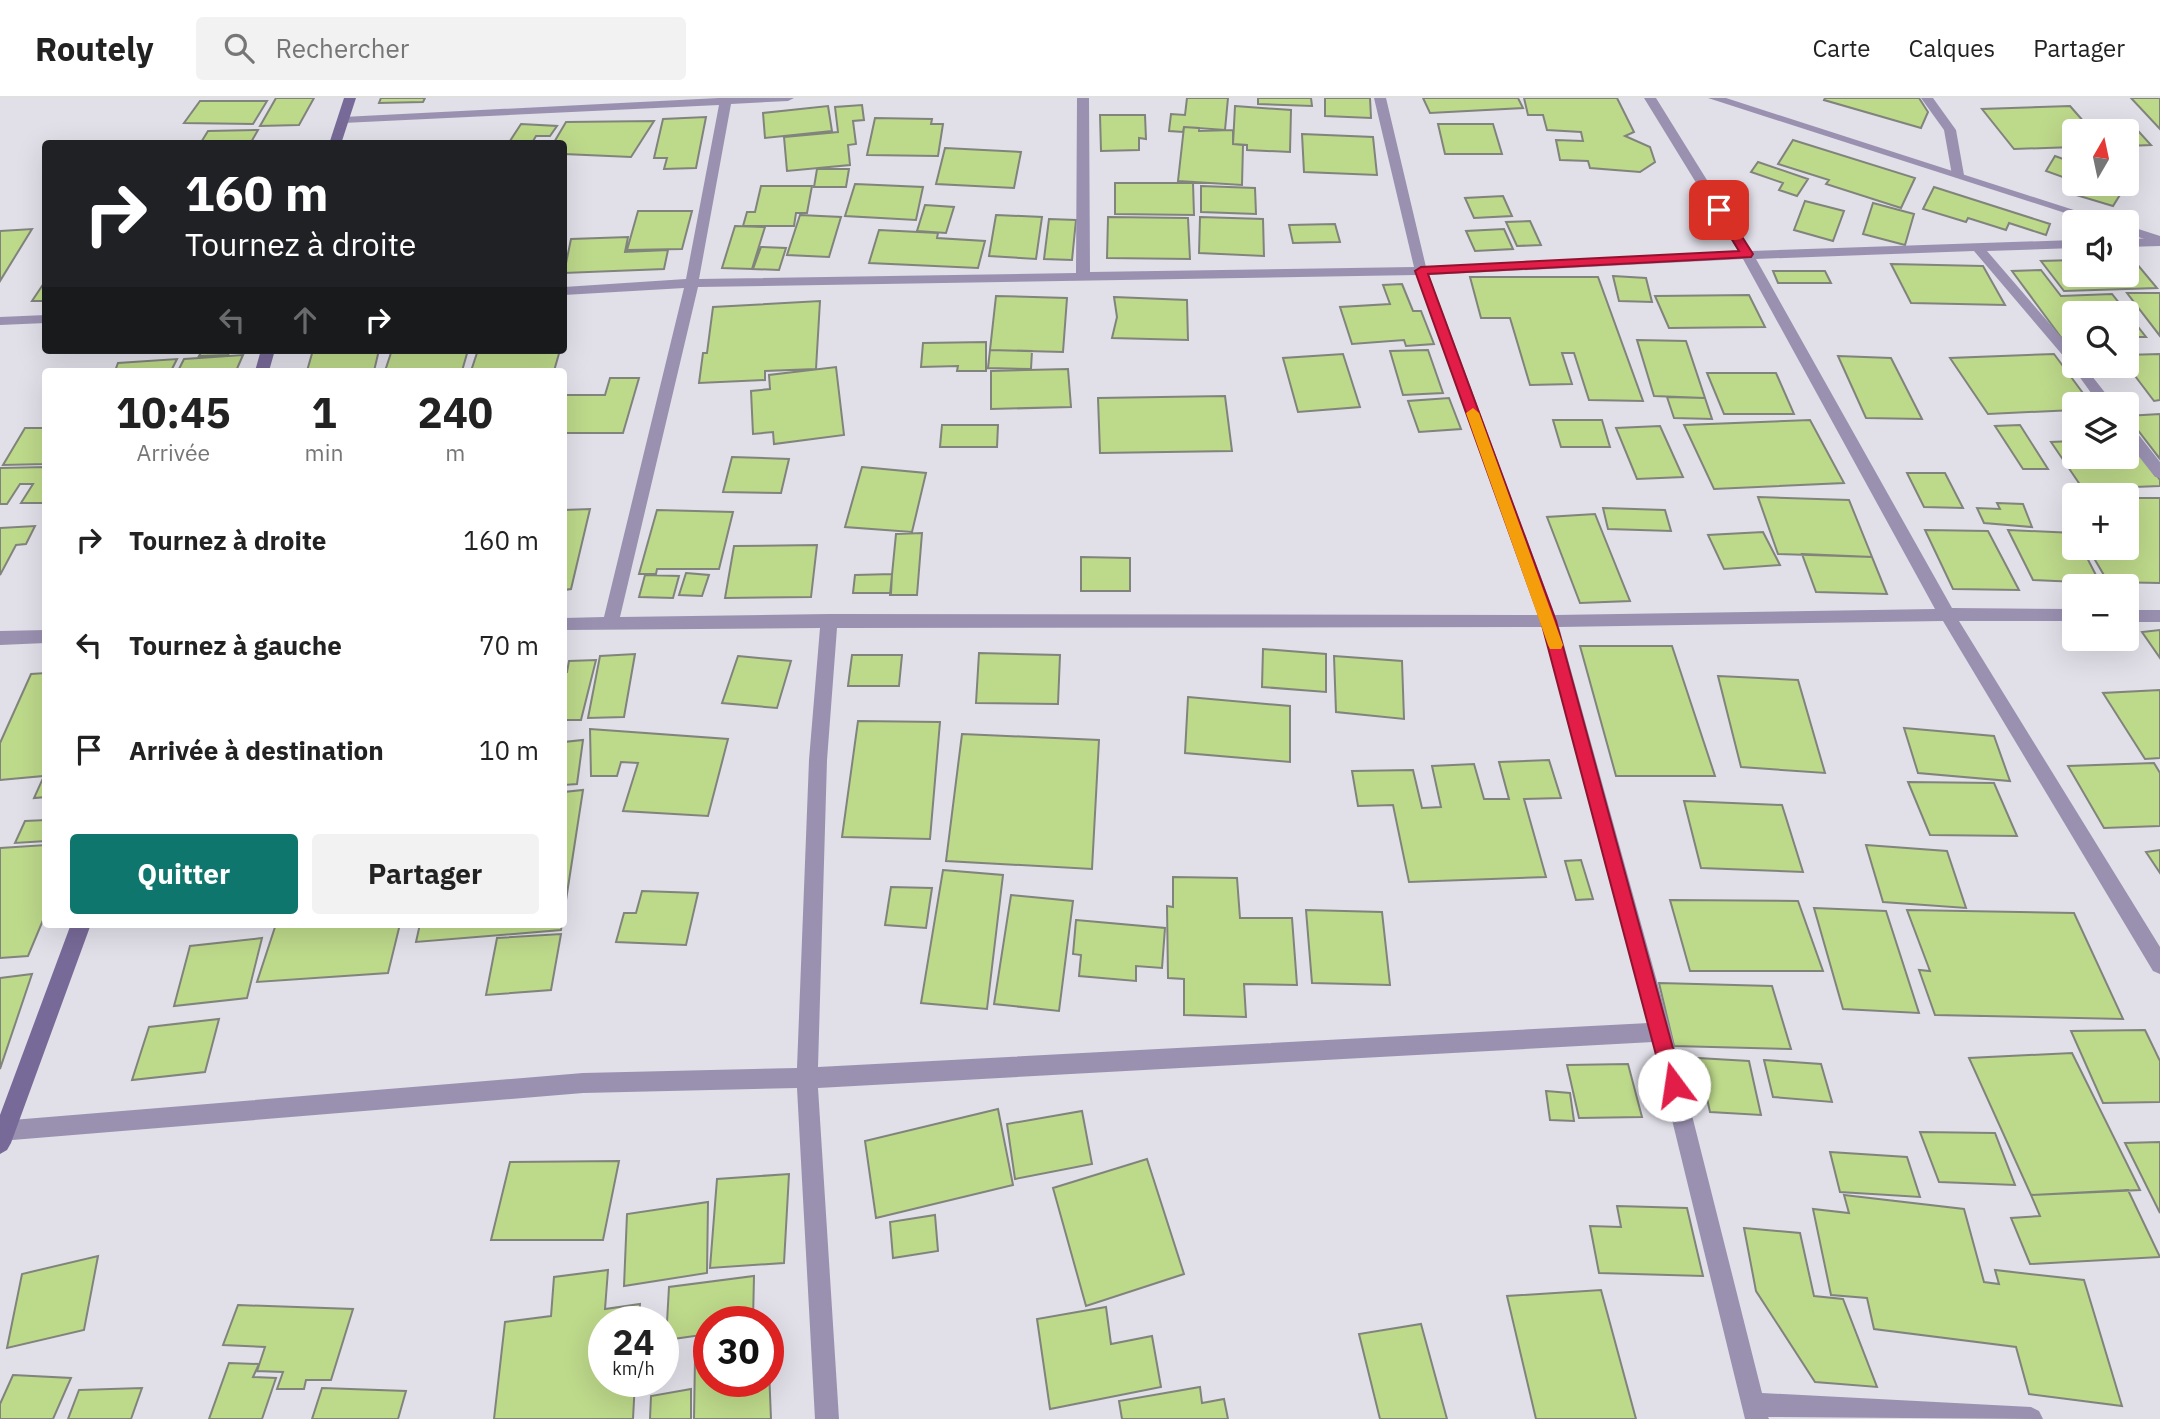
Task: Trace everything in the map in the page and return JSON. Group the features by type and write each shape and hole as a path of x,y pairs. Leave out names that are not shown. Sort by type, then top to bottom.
{"main road":[{"path":"336,140 350,98"},
{"path":"2,1135 80,928"}],"street":[{"path":"342,120 788,98"},
{"path":"1083,98 1083,276"},
{"path":"1380,98 1421,271 1549,621 1661,1032 1755,1411 2031,1419"},
{"path":"1650,98 1747,254 1946,614 2160,964"},
{"path":"1714,98 2067,210"},
{"path":"1927,98 1950,130 1958,175"},
{"path":"610,624 692,283 726,100"},
{"path":"2139,234 2160,241"},
{"path":"2139,242 2160,241"},
{"path":"567,291 692,283 1421,271 1747,254 2062,244"},
{"path":"1977,247 2062,347"},
{"path":"0,321 42,319"},
{"path":"2086,378 2098,392"},
{"path":"2139,446 2160,473"},
{"path":"567,624 829,620 1549,621 1946,614 2062,615"},
{"path":"2139,615 2160,616"},
{"path":"827,1419 807,1078 818,760 829,620"},
{"path":"0,638 42,636"},
{"path":"2,1135 583,1083 807,1078 1661,1032"}],"building":[{"path":"276,98 314,98 299,125 260,126"},
{"path":"381,98 425,98 423,102 379,103"},
{"path":"1187,98 1228,98 1225,130 1184,127 1183,132 1169,131 1171,114 1185,115"},
{"path":"1258,98 1311,98 1312,106 1258,104"},
{"path":"1325,98 1370,98 1371,118 1325,116"},
{"path":"1423,98 1518,98 1523,108 1430,113"},
{"path":"1524,98 1617,98 1634,132 1625,136 1650,147 1655,162 1640,172 1590,168 1588,161 1560,160 1556,140 1583,141 1581,132 1547,130 1543,115 1528,115"},
{"path":"1919,98 1928,112 1921,128 1824,100"},
{"path":"2131,98 2160,98 2160,129"},
{"path":"200,101 267,101 253,124 184,123"},
{"path":"862,105 864,120 853,121 856,144 848,145 850,165 787,171 784,137 838,132 835,107"},
{"path":"828,106 832,131 765,138 763,113"},
{"path":"1235,106 1291,110 1290,152 1247,150 1247,145 1233,144"},
{"path":"2070,106 2081,119 2062,119 2062,147 2014,149 1982,109"},
{"path":"1100,115 1145,115 1146,139 1139,138 1139,150 1101,151"},
{"path":"706,117 696,168 664,169 667,158 654,158 663,119"},
{"path":"875,118 932,119 931,124 943,124 938,156 867,155"},
{"path":"654,121 631,157 567,154 567,140 555,140 566,122"},
{"path":"521,124 557,126 550,136 536,136 534,140 511,140"},
{"path":"1438,124 1493,124 1502,154 1445,154"},
{"path":"1184,127 1199,128 1199,131 1233,130 1233,144 1243,145 1242,185 1178,181"},
{"path":"258,130 252,140 202,140 208,131"},
{"path":"2139,132 2151,145 2139,145"},
{"path":"1302,134 1373,137 1377,175 1304,172"},
{"path":"1793,140 1915,178 1901,208 1826,184 1829,180 1778,164"},
{"path":"945,148 1021,152 1014,188 936,184"},
{"path":"2055,156 2062,159 2062,177 2046,171"},
{"path":"1758,162 1808,179 1797,196 1779,190 1783,183 1751,172"},
{"path":"817,169 849,169 846,187 814,187"},
{"path":"1115,183 1193,183 1194,215 1115,214"},
{"path":"855,184 923,187 916,220 845,216"},
{"path":"761,186 812,186 807,213 796,213 794,226 743,226 747,212 755,212"},
{"path":"1201,186 1255,188 1256,214 1201,212"},
{"path":"1934,187 2050,224 2046,235 2009,223 2006,230 1968,218 1966,222 1923,209"},
{"path":"1503,196 1512,216 1474,218 1465,198"},
{"path":"2079,196 2119,196 2113,206"},
{"path":"1805,201 1844,211 1833,241 1794,230"},
{"path":"1873,203 1914,214 1905,245 1863,234"},
{"path":"925,205 954,207 946,233 917,231"},
{"path":"638,211 692,211 682,249 627,250"},
{"path":"800,215 841,217 829,257 787,255"},
{"path":"996,215 1042,217 1036,259 989,256"},
{"path":"1108,217 1188,218 1190,259 1107,258"},
{"path":"1200,217 1263,219 1264,256 1199,253"},
{"path":"1049,219 1076,220 1072,260 1044,259"},
{"path":"1530,221 1541,245 1517,246 1506,222"},
{"path":"1335,224 1340,242 1293,243 1289,225"},
{"path":"735,226 765,227 752,269 722,268"},
{"path":"32,229 0,281 0,231"},
{"path":"1504,229 1513,249 1475,251 1466,231"},
{"path":"879,230 938,233 937,238 985,241 978,268 869,263"},
{"path":"628,237 625,252 668,250 664,269 567,273 571,239"},
{"path":"761,247 786,248 779,270 753,269"},
{"path":"2062,260 2062,287 2139,287 2139,266 2157,288 2064,291 2041,261"},
{"path":"1891,264 1983,266 2005,305 1911,303"},
{"path":"2041,270 2061,296 2112,294 2118,301 2062,301 2062,339 2012,271"},
{"path":"1773,271 1825,271 1831,283 1778,283"},
{"path":"1613,276 1646,278 1652,302 1619,301"},
{"path":"1470,277 1598,277 1643,401 1589,400 1574,353 1562,353 1572,384 1530,385 1510,318 1481,318"},
{"path":"1402,284 1413,311 1421,311 1434,344 1406,346 1404,340 1352,344 1340,307 1390,304 1383,285"},
{"path":"42,286 42,301 32,301"},
{"path":"2127,293 2160,293 2160,336 2139,309 2139,301 2133,301"},
{"path":"1749,295 1765,327 1669,328 1655,296"},
{"path":"996,296 1067,298 1063,352 990,350"},
{"path":"1114,297 1187,300 1188,340 1112,338 1117,317"},
{"path":"820,301 816,369 765,371 765,380 699,383 703,353 707,353 713,307"},
{"path":"2139,328 2146,337 2139,337"},
{"path":"1637,340 1686,341 1705,398 1654,396"},
{"path":"986,342 986,371 957,371 958,366 921,367 923,343"},
{"path":"990,350 1032,351 1031,369 988,368"},
{"path":"1428,350 1443,393 1403,395 1390,351"},
{"path":"200,354 228,354 228,355 199,356"},
{"path":"312,354 378,354 375,368 308,368"},
{"path":"391,354 467,354 463,368 386,368"},
{"path":"477,354 559,354 555,368 472,368"},
{"path":"1343,354 1360,407 1298,412 1283,358"},
{"path":"2054,354 2062,365 2062,378 2072,378 2082,392 2062,392 2062,411 1988,414 1950,358"},
{"path":"2160,354 2160,400 2154,401 2137,378 2139,378 2139,355"},
{"path":"243,355 237,368 180,368 184,359"},
{"path":"1838,356 1891,358 1922,419 1866,418"},
{"path":"177,359 172,368 116,368 118,363"},
{"path":"836,367 844,435 774,444 773,432 753,434 751,391 770,389 769,375"},
{"path":"1068,369 1071,407 991,409 991,371"},
{"path":"1707,373 1776,373 1794,414 1724,414"},
{"path":"610,378 639,378 623,433 567,433 567,395 605,395"},
{"path":"1225,396 1232,451 1100,453 1098,398"},
{"path":"1667,397 1705,398 1712,419 1674,418"},
{"path":"1449,398 1461,429 1419,432 1408,401"},
{"path":"2160,414 2160,459 2139,432 2139,415"},
{"path":"1553,420 1602,420 1610,447 1561,447"},
{"path":"1810,420 1844,483 1714,489 1684,425"},
{"path":"942,425 998,425 997,447 940,447"},
{"path":"2020,425 2048,469 2023,469 1995,426"},
{"path":"1660,426 1683,477 1637,479 1616,428"},
{"path":"25,428 42,428 42,464 3,465"},
{"path":"2051,442 2062,442 2062,458"},
{"path":"2139,451 2160,480 2160,486 2139,487 2139,483 2079,483 2069,469 2139,469"},
{"path":"732,457 789,459 781,493 723,492"},
{"path":"42,467 42,503 21,503 33,484 20,484 7,504 0,504 0,468"},
{"path":"862,467 926,473 912,532 845,527"},
{"path":"1907,473 1945,473 1963,508 1924,507"},
{"path":"1758,497 1849,500 1872,557 1778,554"},
{"path":"2139,498 2160,498 2160,583 2139,583 2139,574 2103,574 2095,560 2139,560"},
{"path":"1997,503 2023,504 2032,527 1984,523 1977,508 2000,509"},
{"path":"1603,508 1665,510 1671,531 1608,529"},
{"path":"590,509 571,589 567,590 567,510"},
{"path":"657,510 733,512 719,569 657,569 656,574 639,574"},
{"path":"1595,514 1630,601 1580,603 1547,517"},
{"path":"35,526 26,544 16,545 0,575 0,528"},
{"path":"1925,530 1988,531 2019,590 1953,589"},
{"path":"2008,530 2062,532 2062,560 2088,560 2095,574 2062,574 2062,581 2033,580"},
{"path":"1763,532 1780,565 1724,569 1708,535"},
{"path":"922,533 917,595 890,595 896,534"},
{"path":"817,545 811,597 725,598 734,546"},
{"path":"1802,554 1872,557 1887,594 1816,592"},
{"path":"1081,557 1130,558 1130,591 1081,591"},
{"path":"686,573 709,575 702,596 679,595"},
{"path":"892,574 891,593 853,593 855,575"},
{"path":"645,575 679,576 673,598 639,597"},
{"path":"2160,630 2160,658 2142,632"},
{"path":"1580,646 1672,646 1715,776 1616,776"},
{"path":"1263,649 1326,654 1326,692 1262,687"},
{"path":"979,653 1060,655 1058,704 976,703"},
{"path":"635,654 624,717 588,718 600,656"},
{"path":"852,655 902,655 899,686 848,686"},
{"path":"738,656 791,661 777,708 722,703"},
{"path":"1334,656 1402,661 1404,719 1336,712"},
{"path":"596,660 581,720 567,720 569,661"},
{"path":"42,673 42,776 0,780 0,743 31,674"},
{"path":"1718,676 1798,680 1825,773 1741,767"},
{"path":"2160,690 2160,758 2145,759 2103,693"},
{"path":"1188,697 1290,706 1290,762 1185,753"},
{"path":"858,721 940,722 930,839 842,837"},
{"path":"1904,728 1994,736 2010,781 1918,773"},
{"path":"590,729 728,739 708,816 623,811 638,763 621,762 617,776 591,776"},
{"path":"962,734 1099,740 1092,869 946,861"},
{"path":"583,740 577,784 567,785 567,742"},
{"path":"1549,760 1561,798 1524,799 1546,877 1409,882 1393,805 1358,806 1352,771 1413,770 1422,808 1441,807 1432,766 1474,764 1484,799 1509,799 1499,762"},
{"path":"2154,763 2160,773 2160,826 2104,828 2068,766"},
{"path":"42,780 42,797 34,798"},
{"path":"1908,782 1994,783 2017,836 1930,835"},
{"path":"583,790 567,894 567,792"},
{"path":"1684,801 1782,805 1803,872 1701,868"},
{"path":"42,820 42,841 15,843 25,821"},
{"path":"42,845 42,923 28,956 0,958 0,848"},
{"path":"1866,845 1947,851 1966,908 1883,902"},
{"path":"2160,850 2160,873 2146,852"},
{"path":"1581,860 1593,899 1576,900 1565,861"},
{"path":"943,870 1003,875 987,1009 921,1003"},
{"path":"1173,877 1237,878 1240,918 1292,918 1297,985 1244,984 1246,1017 1184,1015 1184,979 1168,978 1167,906 1173,907"},
{"path":"891,887 932,888 926,928 885,925"},
{"path":"642,891 698,893 686,945 616,942 624,913 636,913"},
{"path":"1011,895 1073,901 1059,1011 994,1004"},
{"path":"1670,900 1798,901 1823,971 1690,971"},
{"path":"1814,908 1886,911 1919,1013 1843,1009"},
{"path":"1306,910 1382,912 1390,985 1312,983"},
{"path":"1907,910 2074,913 2123,1019 1935,1015 1919,970 1930,971"},
{"path":"1076,920 1165,928 1162,968 1136,966 1136,981 1079,976 1081,955 1073,954"},
{"path":"275,928 399,928 388,973 257,982"},
{"path":"419,928 561,928 561,930 416,942"},
{"path":"561,934 551,990 486,995 497,938"},
{"path":"262,938 247,998 174,1006 190,946"},
{"path":"32,974 0,1069 0,978"},
{"path":"1659,983 1772,986 1791,1049 1674,1046"},
{"path":"219,1019 205,1072 132,1080 149,1027"},
{"path":"2145,1030 2160,1061 2160,1102 2103,1103 2071,1031"},
{"path":"2072,1053 2140,1190 2031,1195 1969,1058"},
{"path":"1698,1058 1749,1061 1761,1115 1710,1112"},
{"path":"1764,1060 1821,1064 1832,1102 1773,1097"},
{"path":"1628,1064 1642,1117 1579,1118 1567,1065"},
{"path":"1546,1091 1570,1093 1574,1121 1550,1120"},
{"path":"998,1109 1013,1185 876,1218 865,1141"},
{"path":"1082,1111 1092,1164 1015,1179 1007,1124"},
{"path":"1920,1132 1995,1133 2015,1185 1939,1182"},
{"path":"2160,1142 2160,1213 2125,1143"},
{"path":"1830,1152 1907,1157 1920,1197 1840,1192"},
{"path":"1147,1159 1184,1274 1086,1306 1053,1188"},
{"path":"619,1161 603,1240 491,1240 510,1162"},
{"path":"789,1174 784,1263 710,1268 717,1179"},
{"path":"2128,1190 2160,1257 2030,1264 2011,1218 2040,1216 2031,1195"},
{"path":"1844,1195 1964,1209 1984,1282 1999,1284 1995,1270 2084,1280 2122,1406 2029,1394 2016,1347 1874,1329 1867,1298 1831,1295 1813,1209 1849,1213"},
{"path":"708,1202 707,1273 624,1286 627,1214"},
{"path":"1617,1206 1687,1208 1703,1276 1599,1273 1590,1226 1621,1227"},
{"path":"935,1215 938,1251 893,1258 890,1222"},
{"path":"1744,1228 1800,1233 1814,1296 1843,1299 1877,1387 1815,1382 1756,1291"},
{"path":"98,1256 84,1330 7,1348 22,1274"},
{"path":"608,1270 605,1306 588,1306 588,1397 634,1397 633,1419 494,1419 505,1322 551,1316 554,1277"},
{"path":"754,1276 753,1306 693,1306 693,1336 679,1338 679,1306 668,1306 669,1287"},
{"path":"1601,1290 1636,1419 1536,1419 1507,1296"},
{"path":"238,1305 353,1309 331,1380 306,1380 304,1389 277,1389 283,1372 257,1371 265,1347 223,1345"},
{"path":"1106,1307 1111,1344 1152,1336 1161,1387 1050,1409 1037,1319"},
{"path":"1421,1324 1447,1419 1380,1419 1359,1334"},
{"path":"229,1363 259,1364 253,1377 276,1378 262,1419 209,1419"},
{"path":"13,1375 71,1378 53,1419 0,1419 0,1404"},
{"path":"1200,1387 1202,1403 1224,1399 1228,1419 1122,1419 1119,1401"},
{"path":"142,1388 131,1419 68,1419 79,1390"},
{"path":"322,1388 406,1391 398,1419 312,1419"},
{"path":"691,1389 691,1419 650,1419 651,1397 679,1397 679,1391"},
{"path":"694,1397 770,1397 771,1419 694,1419"}],"slow traffic":[{"path":"1473,413 1549,621 1555,645"}],"route":[{"path":"1674,1085 1549,621 1421,271 1747,254 1719,210"}]}
